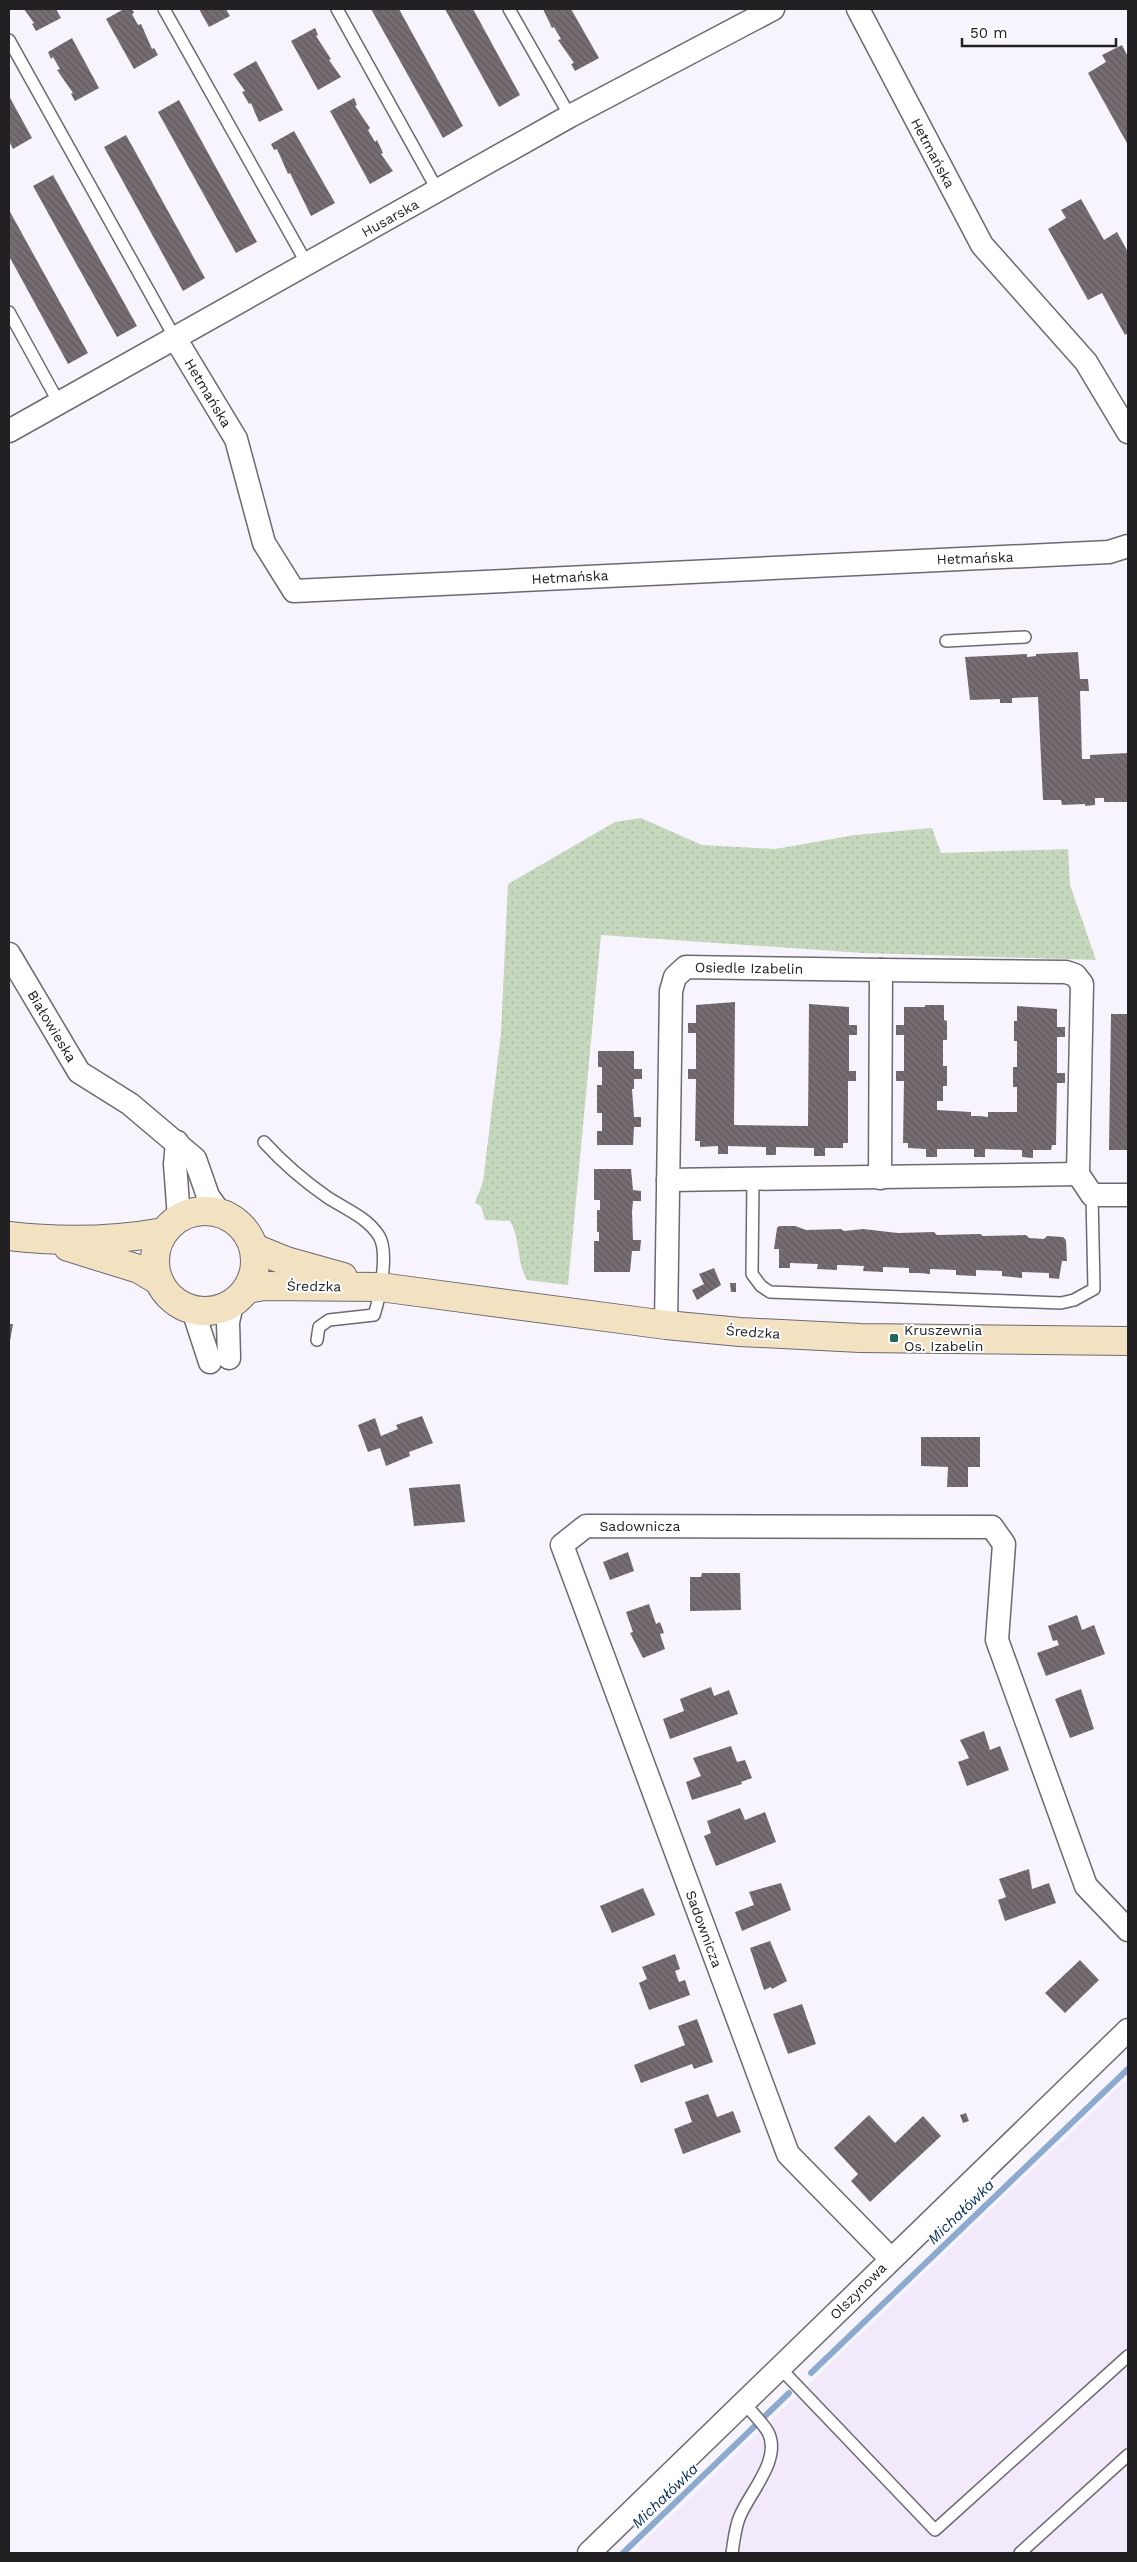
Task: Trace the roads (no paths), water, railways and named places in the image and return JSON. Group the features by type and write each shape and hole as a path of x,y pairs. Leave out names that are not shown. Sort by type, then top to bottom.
{"street":[{"name":"Husarska","path":"9,431 570,116 773,9"},
{"name":"Hetmańska","path":"858,9 982,245 1086,362 1128,432"},
{"name":"Hetmańska","path":"175,338 236,439 264,543 294,591 1109,552 1128,546"},
{"name":"Białowieska","path":"9,954 79,1072 130,1104 195,1159 208,1196 220,1214"},
{"name":"Osiedle Izabelin","path":"666,1325 671,991 675,977 686,967 1066,972 1075,975 1082,984 1078,1174"},
{"path":"880,1178 881,970"},
{"path":"177,1142 172,1225 158,1244 155,1256 155,1269 159,1281 175,1302 192,1310 212,1311 240,1296"},
{"path":"668,1180 1078,1174 1092,1195 1128,1195"},
{"path":"40,1240 134,1237 172,1225 199,1211 220,1214 241,1227 254,1248 255,1269 228,1322 219,1360 192,1310"},
{"path":"9,1236 40,1240 114,1260 139,1269 159,1281"},
{"name":"Średzka","path":"254,1248 286,1261 380,1287"},
{"name":"Średzka","path":"240,1296 264,1286 380,1287 666,1325 740,1332 860,1338 1128,1341"},
{"name":"Sadownicza","path":"891,2259 788,2154 562,1545 586,1526 992,1526 1004,1544 998,1640 1086,1886 1128,1930"},
{"name":"Olszynowa","path":"589,2553 1128,2030"}],"lane":[{"path":"164,9 306,264"},
{"path":"336,9 438,191"},
{"path":"509,9 570,116"},
{"path":"9,40 175,338"},
{"path":"9,312 59,403"},
{"path":"946,641 1025,637"},
{"path":"264,1142 281,1160 307,1182 367,1222 379,1236 383,1248 380,1287 374,1315 329,1320 319,1328 317,1340"},
{"path":"753,1179 752,1274 761,1286 770,1292 1061,1303 1074,1300 1094,1289 1092,1195"},
{"path":"780,2368 935,2530 1128,2356"},
{"path":"732,2553 739,2518 754,2488 767,2469 772,2447 768,2433 744,2402"},
{"path":"1020,2553 1128,2455"}],"waterway":[{"name":"Michałówka","path":"811,2373 1128,2069"},
{"name":"Michałówka","path":"623,2553 789,2393"}],"place":[{"name":"Kruszewnia Os. Izabelin","path":"894,1338"}]}
